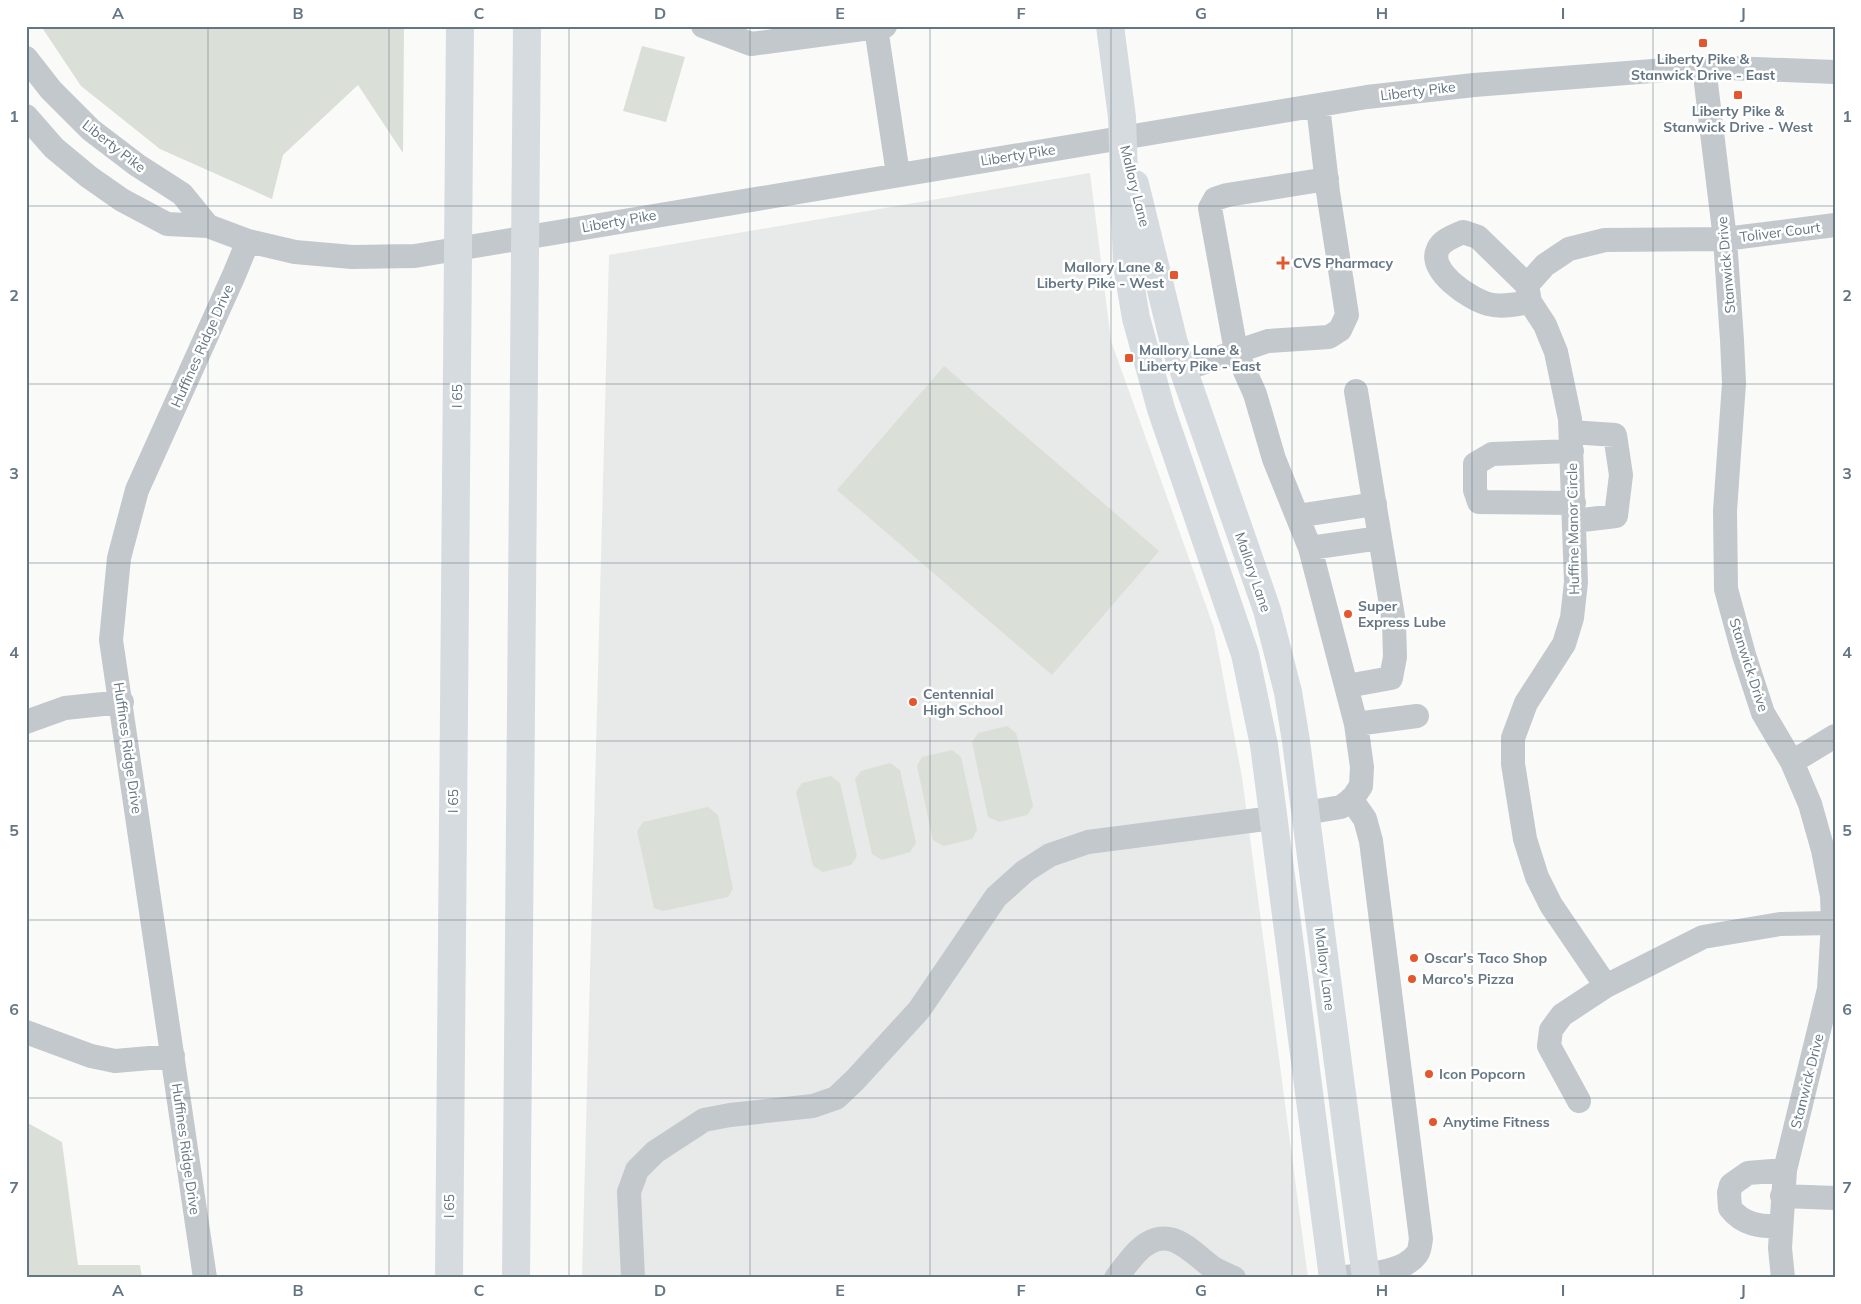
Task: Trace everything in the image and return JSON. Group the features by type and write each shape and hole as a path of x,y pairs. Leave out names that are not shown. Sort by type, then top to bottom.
{"main road":[{"name":"I 65","path":"449,1278 460,26"},
{"path":"516,1278 527,26"},
{"path":"1110,26 1123,139"},
{"name":"Mallory Lane","path":"1123,139 1164,310 1182,370 1275,638 1294,731 1366,1276"},
{"name":"Mallory Lane","path":"1123,139 1122,168 1127,265 1136,318 1161,409 1245,654 1264,745 1335,1278"},
{"path":"1273,818 1305,813"}],"street":[{"path":"702,26 751,44 881,27 898,174"},
{"name":"Liberty Pike","path":"26,58 51,90 91,130 136,165 182,194 208,226"},
{"name":"Liberty Pike","path":"26,116 54,148 122,200 167,224 208,226 248,241 295,252 352,257 415,256 1367,97 1474,84 1704,67 1835,72"},
{"name":"Stanwick Drive","path":"1704,67 1725,239 1734,383 1725,511 1726,589 1744,655 1763,713 1792,762 1810,804 1824,850 1832,896 1833,923 1829,989 1785,1170 1781,1226 1783,1278"},
{"path":"1182,370 1268,341 1329,336 1340,330 1346,315 1318,106"},
{"path":"1305,813 1341,807 1351,799 1361,786 1362,767 1356,724 1310,548 1274,459 1256,394 1236,351 1210,208 1215,199 1227,195 1327,180"},
{"name":"Toliver Court","path":"1725,239 1835,225"},
{"name":"Huffine Manor Circle","path":"1606,986 1550,905 1537,877 1525,839 1513,764 1513,738 1526,703 1564,644 1572,618 1576,582 1572,441 1556,352 1545,325 1528,294 1545,265 1569,249 1605,240 1725,239"},
{"name":"Huffines Ridge Drive","path":"205,1278 122,702 111,640 119,558 137,490 248,241"},
{"path":"1347,686 1390,678 1394,657 1394,623 1356,391"},
{"path":"1615,435 1621,475 1616,516 1574,512 1479,502 1475,490 1475,464 1492,454 1615,435"},
{"path":"1297,516 1374,504"},
{"path":"1310,548 1380,538"},
{"path":"31,714 65,708 122,702"},
{"path":"1356,724 1418,716"},
{"path":"1792,762 1835,736"},
{"path":"1335,1278 1366,1276 1409,1262 1419,1253 1420,1239 1371,842 1365,819 1351,799"},
{"path":"633,1278 629,1192 637,1170 655,1152 704,1120 730,1115 813,1106 836,1098 919,1010 996,897 1025,870 1050,854 1088,842 1273,818"},
{"path":"1580,1101 1549,1046 1551,1030 1562,1016 1606,986 1703,937 1780,924 1833,923"},
{"path":"26,1032 91,1056 115,1061 173,1056"},
{"path":"1781,1226 1761,1226 1742,1221 1730,1208 1728,1193 1731,1185 1748,1173 1785,1170"},
{"path":"1782,1196 1835,1198"},
{"path":"1116,1278 1139,1250 1157,1240 1171,1238 1190,1248 1215,1269 1234,1278"}],"shaded area":[{"path":"41,26 404,26 403,153 358,85 283,155 272,199 160,149 81,86"},
{"path":"642,46 685,57 666,122 623,111"},
{"name":"Centennial High School","path":"1090,173 1111,341 1214,628 1242,777 1308,1278 582,1278 609,255"},
{"path":"944,366 1159,551 1052,675 837,490"},
{"path":"1007,726 1016,733 1033,806 1027,815 999,822 988,817 972,742 978,733"},
{"path":"952,750 961,757 977,830 972,839 944,846 933,840 917,766 922,757"},
{"path":"890,763 900,770 916,843 910,852 882,860 872,854 855,779 861,771"},
{"path":"831,776 840,783 857,856 851,865 823,872 813,866 796,792 802,783"},
{"path":"708,807 718,815 733,889 728,897 663,911 654,908 637,831 643,822"},
{"path":"26,1122 62,1142 78,1265 140,1265 142,1278 26,1278"}],"place":[{"name":"Liberty Pike & Stanwick Drive - East","path":"1703,43"},
{"name":"Liberty Pike & Stanwick Drive - West","path":"1738,95"},
{"name":"CVS Pharmacy","path":"1283,263"},
{"name":"Mallory Lane & Liberty Pike - West","path":"1174,275"},
{"name":"Mallory Lane & Liberty Pike - East","path":"1129,358"},
{"name":"Super Express Lube","path":"1348,614"},
{"name":"Centennial High School","path":"913,702"},
{"name":"Oscar's Taco Shop","path":"1414,958"},
{"name":"Marco's Pizza","path":"1412,979"},
{"name":"Icon Popcorn","path":"1429,1074"},
{"name":"Anytime Fitness","path":"1433,1122"}]}
